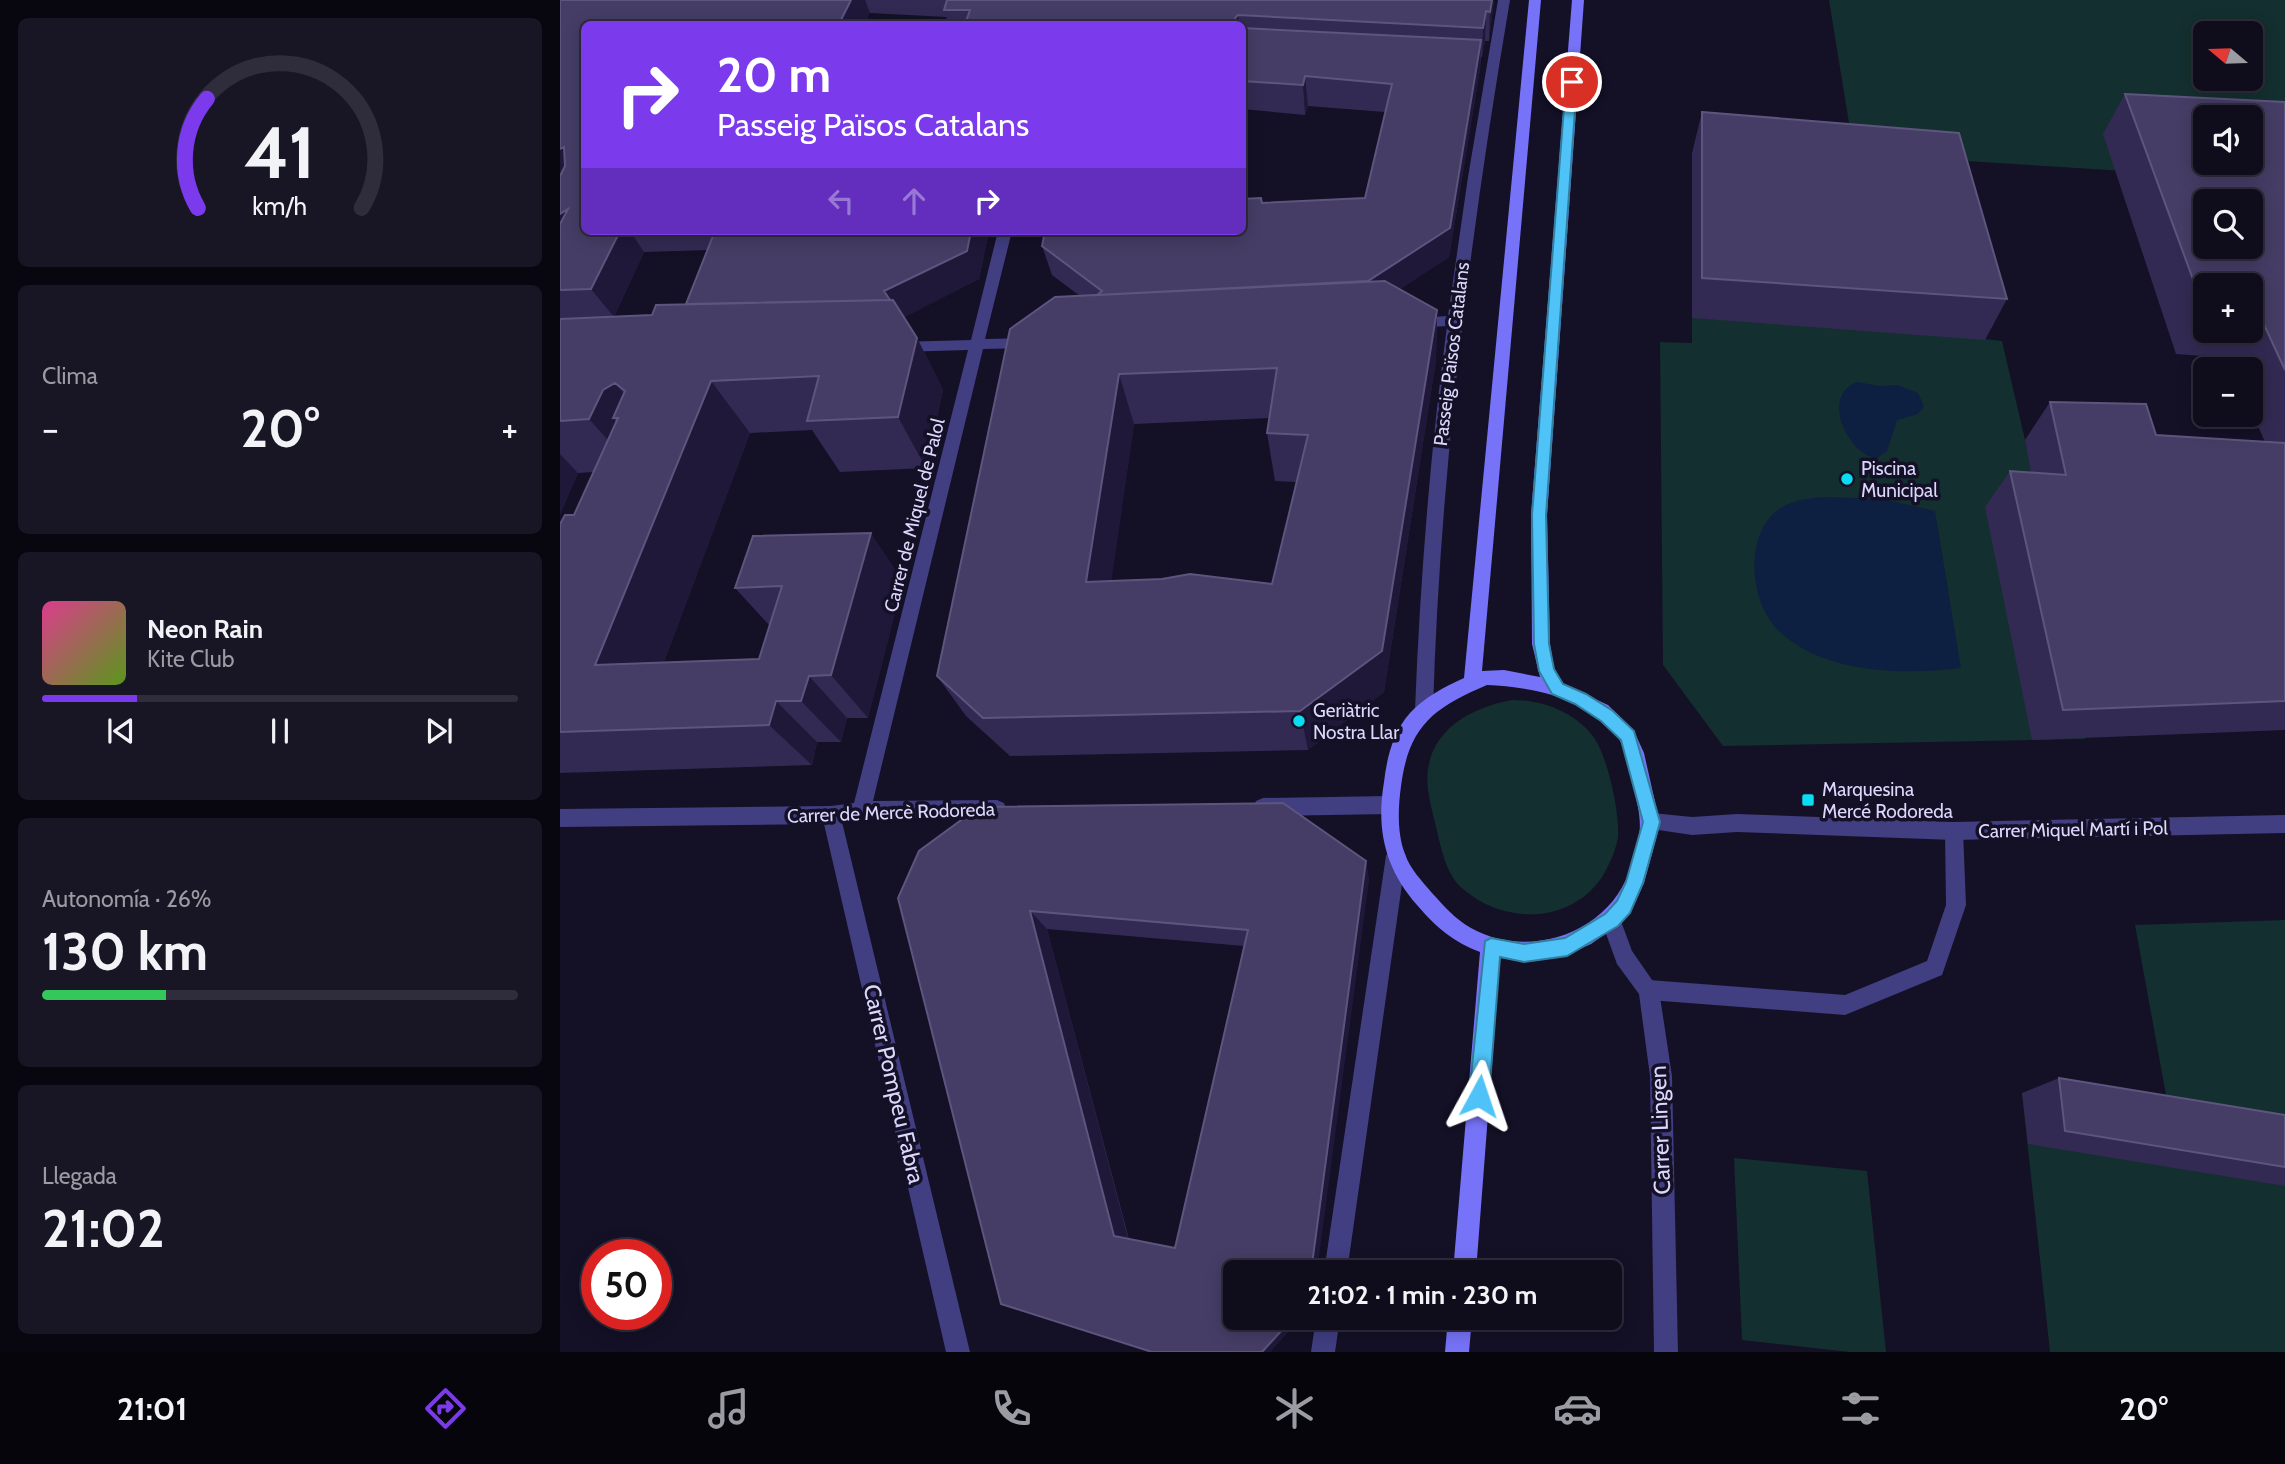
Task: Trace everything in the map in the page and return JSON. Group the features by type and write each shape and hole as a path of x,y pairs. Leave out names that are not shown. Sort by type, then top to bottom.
{"main road":[{"path":"1472,683 1535,0"},
{"path":"1557,689 1546,671 1541,644 1539,515 1578,0"},
{"path":"1486,677 1519,679 1557,689 1581,699 1607,716 1628,736 1652,822 1624,907 1611,920 1567,947 1524,953 1491,947 1450,926 1408,878 1396,856 1389,805 1395,764 1402,739 1424,710 1450,693 1486,677"},
{"path":"1465,1260 1491,947"},
{"path":"1457,1352 1459,1330"}],"street":[{"name":"Passeig Països Catalans","path":"1424,710 1437,464 1453,321 1486,64 1504,0"},
{"name":"Carrer de Miquel de Palol","path":"862,810 1004,235"},
{"path":"1400,324 1453,321"},
{"path":"878,347 1046,342"},
{"path":"1247,807 1389,805"},
{"name":"Carrer de Mercè Rodoreda","path":"560,818 831,815 862,810 1012,809"},
{"name":"Carrer Pompeu Fabra","path":"831,815 958,1352"},
{"name":"Carrer Miquel Martí i Pol","path":"1652,822 1954,831 2285,824"},
{"path":"1611,920 1624,957 1649,989 1845,1004 1935,968 1956,905 1954,831"},
{"path":"1337,1260 1396,856"},
{"name":"Carrer Lingen","path":"1649,989 1661,1076 1666,1352"},
{"path":"1323,1352 1326,1330"}],"green space":[{"path":"1829,0 2285,0 2285,181 1854,154"},
{"name":"Piscina Municipal","path":"1692,153 1940,174 1985,339 2002,341 2025,440 2085,739 1723,746 1663,665 1660,342 1692,343"},
{"path":"1512,700 1556,708 1576,719 1592,735 1603,755 1617,814 1618,837 1615,850 1605,872 1592,889 1577,902 1540,914 1500,910 1481,901 1457,883 1442,852 1428,791 1427,776 1432,754 1447,731 1470,714"},
{"path":"2285,920 2285,1352 2050,1352 2022,1093 2170,1117 2135,925"},
{"path":"1734,1158 1867,1171 1886,1352 1850,1352 1742,1340"}],"water":[{"path":"1857,382 1879,386 1897,385 1918,393 1924,406 1918,414 1897,420 1887,451 1876,459 1865,454 1847,435 1839,411 1840,399 1846,389"},
{"path":"1806,499 1883,499 1935,511 1961,668 1891,671 1844,664 1801,647 1772,623 1758,594 1755,577 1754,561 1762,530 1770,517 1782,507"}],"building":[{"path":"560,0 851,0 840,21 581,21 581,235 618,235 591,289 560,290 560,224 568,209 560,214 560,176 565,166 564,147 560,149"},
{"path":"947,0 1492,0 1490,12 1486,11 1483,28 1238,15 1236,21 966,21 970,10 944,10"},
{"path":"1246,28 1481,40 1450,228 1368,281 1097,295 1102,291 1042,246 1044,235 1246,235 1246,199 1261,198 1262,203 1365,198 1392,84 1305,76 1303,85 1246,81"},
{"path":"2125,94 2285,102 2285,370 2263,322 2263,273 2193,273 2193,279"},
{"path":"1702,112 1959,133 2007,299 1702,278"},
{"path":"713,235 970,235 967,251 884,291 890,300 686,304"},
{"path":"1385,281 1437,310 1382,651 1300,711 983,718 937,676 1010,329 1055,297","holes":["1277,368 1267,433 1308,435 1272,584 1190,574 1162,579 1086,582 1119,374"]},
{"path":"893,300 917,338 898,417 807,421 819,376 711,381 595,665 759,659 782,586 735,588 753,536 871,533 831,675 809,676 801,701 776,701 769,725 560,732 560,524 565,515 574,515 618,418 613,418 625,391 615,383 603,390 589,419 560,421 560,319 652,315 656,305"},
{"path":"2050,402 2146,404 2156,435 2285,443 2285,701 2063,710 2010,471 2066,475"},
{"path":"1283,803 1366,861 1313,1260 1223,1260 1223,1330 1282,1330 1262,1352 1152,1352 1001,1304 898,898 919,851 979,807","holes":["1030,911 1248,930 1175,1248 1114,1236"]},
{"path":"2059,1078 2285,1115 2285,1167 2065,1131"}],"place":[{"name":"Piscina Municipal","path":"1847,479"},
{"name":"Geriàtric Nostra Llar","path":"1299,721"},
{"name":"Marquesina Mercé Rodoreda","path":"1808,800"}],"route":[{"path":"1479,1096 1491,947 1524,953 1567,947 1611,920 1624,907 1644,853 1652,822 1628,736 1607,716 1581,699 1557,689 1546,671 1541,644 1539,515 1572,82"}]}
